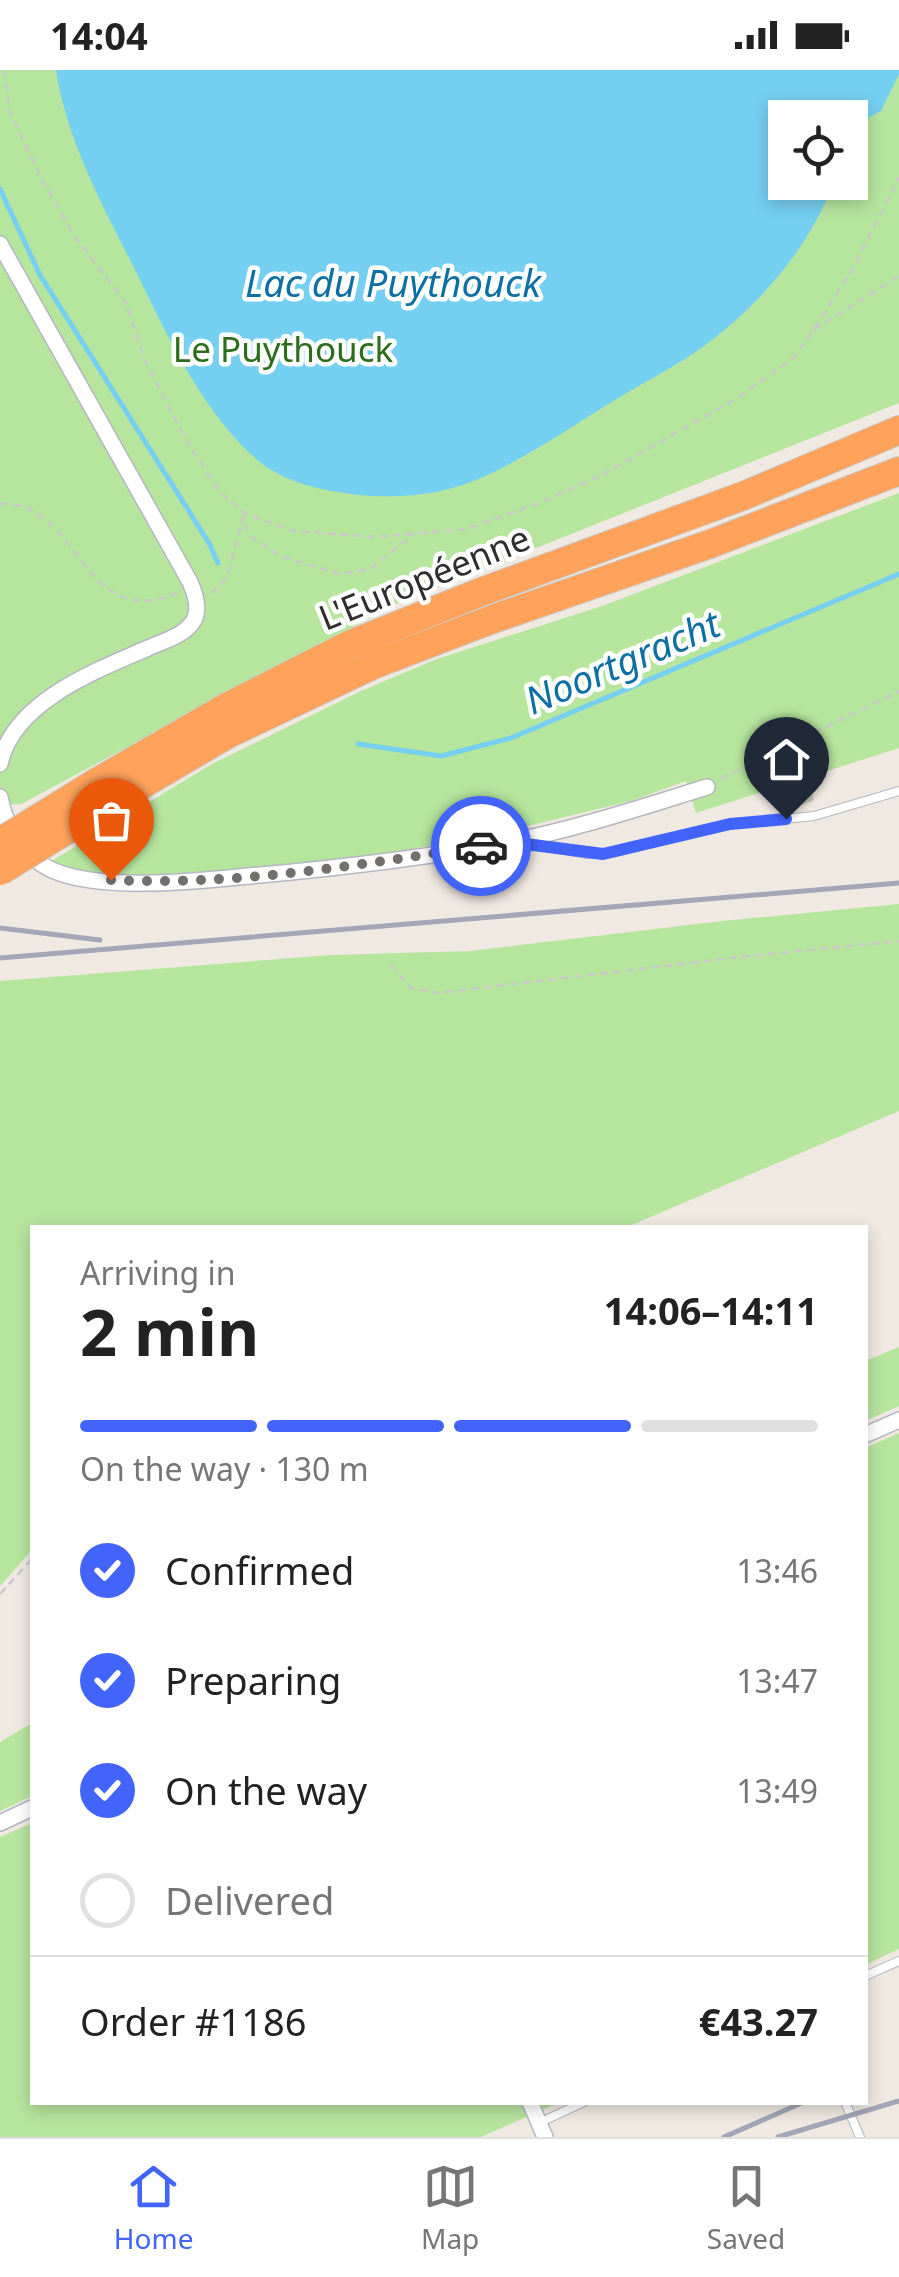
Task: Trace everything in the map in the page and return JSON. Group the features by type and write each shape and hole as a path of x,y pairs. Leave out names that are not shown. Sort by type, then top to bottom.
{"highway":[{"name":"L'Européenne","path":"0,871 228,706 351,644 714,507 899,430"},
{"name":"L'Européenne","path":"0,842 358,671 899,471"}],"street":[{"path":"0,244 194,591 197,611 192,623 176,635 124,658 36,707 13,730 0,764"},
{"path":"0,797 7,822 32,856 47,868 71,876 183,882 343,867 510,842 617,815 707,786"},
{"path":"868,1434 899,1420"},
{"path":"0,1823 30,1809"},
{"path":"531,2105 542,2130"}],"lane":[{"path":"510,842 587,854 612,853 730,824 814,816 899,791"},
{"path":"868,1975 899,1961"},
{"path":"542,2130 580,2105"},
{"path":"846,2105 860,2137"}],"path":[{"path":"4,70 10,112 42,180 76,238 126,303 144,359 185,438 220,492 244,513 293,531 374,537 466,528 534,505 600,476 739,397 793,358 813,331 897,190 899,177"},
{"path":"813,331 899,276"},
{"path":"0,504 47,518 84,569 122,599 153,602 194,591"},
{"path":"197,611 226,577 244,513"},
{"path":"244,524 252,538 280,556 340,574 370,569 413,535"},
{"path":"707,786 899,692"},
{"path":"392,964 412,988 438,993 899,941"},
{"path":"0,1594 30,1562"}],"green space":[{"name":"Le Puythouck","path":"0,70 899,70 899,403 391,606 21,804 0,805"},
{"path":"899,493 899,748 696,813 686,781 631,801 499,833 384,854 217,871 149,891 50,862 212,764 361,691 437,659 605,605"},
{"path":"899,904 899,1111 632,1225 30,1225 30,1552 0,1586 0,981 332,955 471,951"},
{"path":"899,1347 899,1406 868,1420 868,1360"},
{"path":"899,1433 899,1949 868,1964 868,1447"},
{"path":"30,1724 30,1797 0,1811 0,1742"},
{"path":"30,1824 30,2105 553,2105 481,2137 0,2137 0,1837"}],"water":[{"name":"Lac du Puythouck","path":"56,70 899,70 881,111 868,118 868,100 768,100 768,200 826,201 786,266 734,322 694,353 526,455 471,482 416,495 359,495 307,485 271,470 241,445 208,404 179,356 104,207 80,154"}],"building":[{"path":"812,793 814,800 802,805 799,798"}],"waterway":[{"path":"0,189 40,275 218,563"},
{"name":"Noortgracht","path":"358,744 441,756 511,738 899,574"}],"railway":[{"path":"0,958 899,883"},
{"path":"0,928 100,940"},
{"path":"778,2137 899,2101"},
{"path":"724,2137 797,2105"}],"way so far":[{"path":"111,880 183,882 318,870 481,846"}],"route":[{"path":"481,846 510,842 603,854 730,824 786,819"}]}
